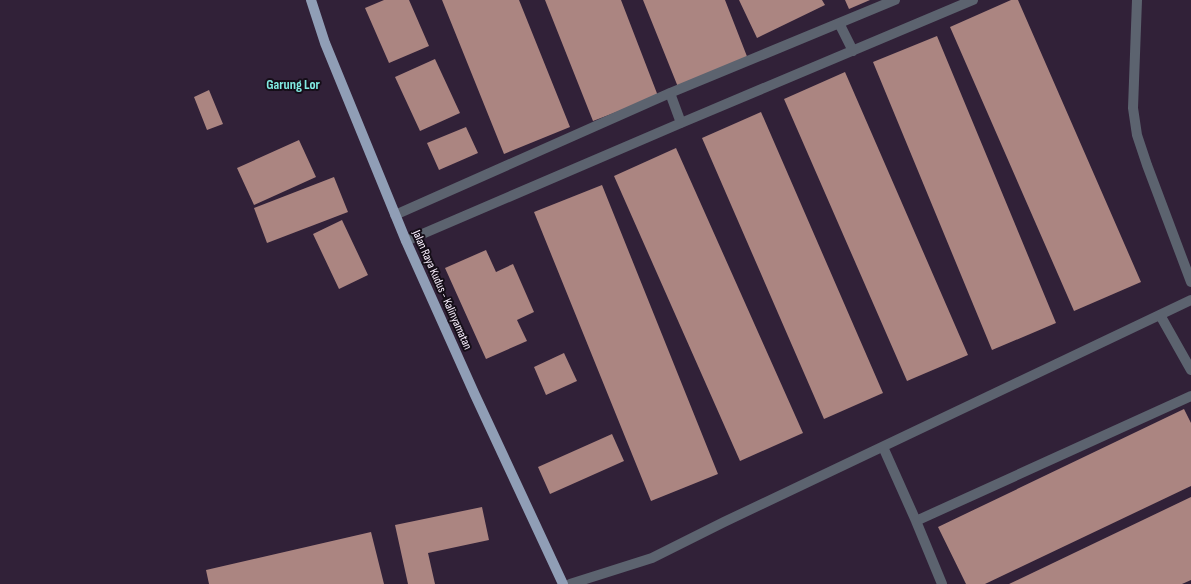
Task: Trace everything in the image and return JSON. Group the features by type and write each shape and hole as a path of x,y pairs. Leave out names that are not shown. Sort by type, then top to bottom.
{"main road":[{"name":"Jalan Raya Kudus - Kalinyamatan","path":"311,0 325,43 395,216 475,395 563,584"}],"street":[{"path":"395,216 670,93 894,0"},
{"path":"406,241 973,0"},
{"path":"1137,0 1133,108 1137,135 1191,282"},
{"path":"839,23 852,51"},
{"path":"670,93 681,123"},
{"path":"570,584 652,558 1191,300"},
{"path":"1160,315 1191,370"},
{"path":"916,521 1191,396"},
{"path":"883,447 942,584"}],"building":[{"path":"384,0 409,0 429,46 389,63 365,8"},
{"path":"442,0 519,0 570,127 504,154"},
{"path":"545,0 621,0 658,96 593,121"},
{"path":"643,0 725,0 748,59 678,87"},
{"path":"739,0 822,0 825,5 757,38"},
{"path":"845,0 870,0 849,9"},
{"path":"1011,0 1018,0 1141,282 1074,311 950,27"},
{"path":"937,36 1056,323 992,350 873,62"},
{"path":"435,59 460,113 420,131 395,77"},
{"path":"845,72 968,355 907,381 784,99"},
{"path":"209,90 223,124 207,130 194,97"},
{"path":"761,112 883,393 824,419 702,138"},
{"path":"466,127 478,153 439,170 427,143"},
{"path":"299,140 316,177 254,205 237,168"},
{"path":"676,148 803,433 740,461 614,176"},
{"path":"334,177 348,212 267,243 254,208"},
{"path":"602,185 718,474 651,501 534,212"},
{"path":"342,220 368,275 339,289 313,234"},
{"path":"486,250 496,272 513,264 534,312 517,320 527,341 486,359 445,268"},
{"path":"564,353 577,381 546,395 534,367"},
{"path":"1184,409 1191,423 1191,486 985,584 966,584 938,527"},
{"path":"612,434 624,461 550,494 538,467"},
{"path":"1191,497 1191,580 1182,584 1009,584"},
{"path":"482,507 489,540 428,553 435,584 408,584 395,525"},
{"path":"371,532 384,584 209,584 206,570"}],"district":[{"name":"Garung Lor","path":"293,84"}]}
